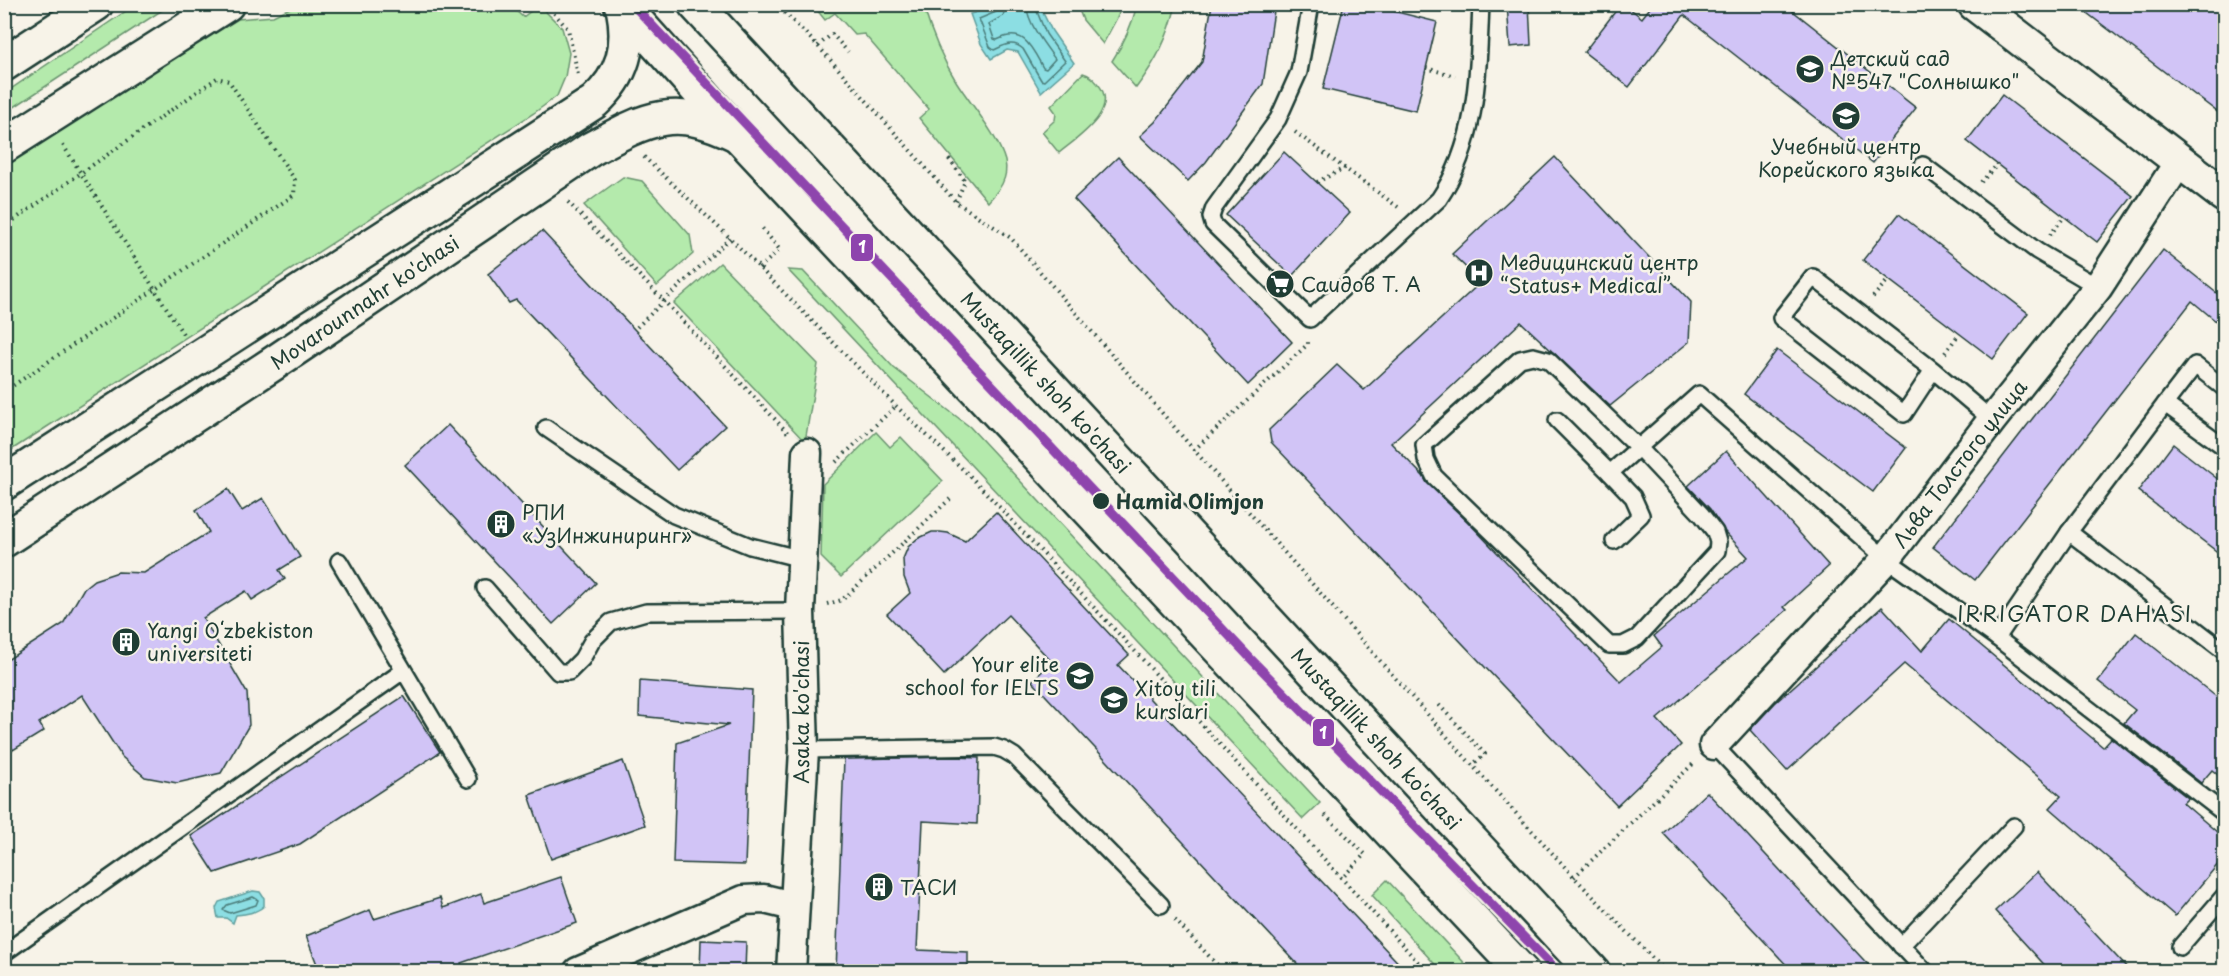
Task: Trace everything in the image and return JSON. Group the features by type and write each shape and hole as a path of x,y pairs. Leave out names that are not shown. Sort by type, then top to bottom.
{"main road":[{"path":"4,64 96,4"},
{"path":"1975,4 2224,195"},
{"path":"4,146 230,6"},
{"path":"622,6 738,135 1522,972"},
{"name":"Movarounnahr ko'chasi","path":"4,483 594,102 613,82 622,62 627,34 622,6"},
{"name":"Mustaqillik shoh ko'chasi","path":"699,6 1593,972"},
{"name":"Movarounnahr ko'chasi","path":"4,540 274,363 591,149 622,132 650,121 679,117 711,122 738,135"}],"street":[{"name":"Льва Толстого улица","path":"1714,745 1886,559 1992,420 2098,288 2179,162"},
{"name":"Asaka ko'chasi","path":"790,972 804,750 800,611 807,453"},
{"path":"578,972 744,900 764,899 793,906"}],"lane":[{"path":"1311,4 1299,72 1278,119 1214,208 1211,217 1213,224 1310,319 1439,199 1454,178 1467,137 1477,81 1481,4"},
{"path":"1923,165 2037,251 2098,288"},
{"path":"1933,370 1904,414 1781,318 1813,277 1933,370 1992,420"},
{"path":"1533,356 1548,360 1639,448 1702,515 1715,532 1718,551 1636,638 1623,645 1609,645 1434,476 1426,459 1424,445 1520,359 1533,356"},
{"path":"1997,638 2069,532 2195,365 2224,388"},
{"path":"1610,473 1699,394 1886,559 1997,638 2224,813"},
{"path":"2165,404 2224,447"},
{"path":"1557,420 1633,497 1641,515 1614,541"},
{"path":"546,428 674,515 741,543 802,560"},
{"path":"2069,532 2224,651"},
{"path":"339,561 468,779"},
{"path":"485,588 558,672 569,672 582,659 592,641 611,622 646,612 800,611"},
{"path":"4,953 403,671"},
{"path":"1714,745 1926,972"},
{"path":"804,750 994,747 1004,750 1014,756 1161,905"},
{"path":"1901,946 2014,826"},
{"path":"2180,947 2224,896"}],"path":[{"path":"546,4 568,30 581,86"},
{"path":"776,4 818,46 956,202 1011,238 1194,450 1472,765 1574,877 1666,972"},
{"path":"818,46 832,34 848,52"},
{"path":"1426,68 1477,81"},
{"path":"4,227 217,78 229,81 295,180 294,195 8,389 4,388"},
{"path":"46,119 198,358"},
{"path":"1278,119 1347,167 1416,221"},
{"path":"644,157 730,238 896,406 979,485 1133,649 1427,972"},
{"path":"949,159 965,182 956,202"},
{"path":"1317,182 1347,167"},
{"path":"568,202 807,453 827,471 896,406"},
{"path":"759,267 780,250 762,228"},
{"path":"634,329 730,238"},
{"path":"1194,450 1308,344 1310,319"},
{"path":"800,611 842,600 950,499"},
{"path":"912,533 917,539"},
{"path":"1439,705 1485,754 1472,765"},
{"path":"1574,877 1714,745"},
{"path":"1325,815 1365,854 1342,878"},
{"path":"1161,905 1224,972"}],"green space":[{"path":"298,4 509,5 523,17 539,5 562,28 569,53 565,77 557,96 534,113 5,454 5,163 238,19 273,16"},
{"path":"135,5 170,5 5,113 5,93"},
{"path":"813,5 923,5 946,63 1002,151 1006,173 999,188 988,202 919,118 929,109 864,34 855,35 835,13 825,20"},
{"path":"1077,5 1121,5 1118,16 1103,44 1083,20"},
{"path":"1137,5 1176,5 1161,48 1136,88 1112,61 1127,34"},
{"path":"1083,73 1098,84 1104,94 1104,104 1094,123 1059,153 1042,132 1055,120 1056,113 1051,106"},
{"path":"623,177 642,181 690,235 693,254 657,286 584,205"},
{"path":"720,263 818,364 805,442 674,303"},
{"path":"788,270 803,271 894,368 970,427 1320,803 1303,819"},
{"path":"876,432 890,447 901,437 943,481 841,577 821,557 823,484"},
{"path":"1387,880 1472,971 1441,971 1372,895"}],"water":[{"path":"1002,5 1039,5 1052,31 1074,63 1041,92 1018,52 1007,50 991,59 981,44 970,14"},
{"path":"253,891 260,892 264,898 264,906 254,912 236,915 233,923 226,918 218,918 216,908 219,902"}],"building":[{"path":"1212,4 1275,4 1263,84 1206,162 1188,181 1140,136 1155,122 1202,62"},
{"path":"1344,4 1365,4 1437,22 1416,111 1323,89"},
{"path":"1507,4 1529,4 1531,45 1510,47"},
{"name":"Детский сад №547 \"Солнышко\"","path":"1621,4 1642,18 1653,4 1784,4 1916,108 1873,163 1684,15 1629,87 1584,52"},
{"path":"2075,4 2224,4 2224,117"},
{"path":"2002,95 2133,196 2097,242 1967,141"},
{"path":"1284,152 1350,213 1292,276 1226,215"},
{"path":"1118,157 1292,342 1248,385 1074,199"},
{"path":"1555,157 1691,302 1689,342 1610,406 1521,322 1391,443 1621,682 1662,647 1654,636 1748,557 1725,532 1710,509 1688,486 1726,451 1829,566 1784,607 1787,610 1657,719 1681,745 1617,806 1271,442 1269,430 1337,365 1364,390 1481,282 1452,254"},
{"path":"1899,214 2028,313 1993,359 1863,260"},
{"path":"542,231 725,426 677,470 516,300 509,303 488,274"},
{"path":"2163,250 2224,299 2224,328 2192,301 1975,580 1933,547"},
{"path":"1777,350 1906,448 1873,492 1744,394"},
{"name":"РПИ «УзИнжиниринг»","path":"448,425 596,583 553,624 405,465"},
{"path":"2173,444 2224,484 2224,557 2138,491"},
{"name":"Yangi Oʻzbekiston universiteti","path":"228,489 242,511 263,498 300,557 279,570 285,579 252,600 246,591 203,618 247,693 249,725 221,773 177,783 145,777 122,757 82,695 39,723 44,731 13,750 4,736 4,662 63,624 84,588 94,580 118,572 144,573 209,532 196,510"},
{"path":"996,512 1129,655 1118,665 1407,972 1305,972 1032,681 1052,662 1008,615 944,675 887,614 910,593 904,577 903,559 908,547 917,539 932,532 948,533 965,541"},
{"path":"1882,607 1922,651 1949,619 2103,747 2111,738 2188,798 2183,803 2224,838 2224,857 2175,916 2050,808 2061,796 1904,664 1787,771 1750,730 1775,703"},
{"path":"2136,633 2224,703 2224,780 2212,770 2201,783 2124,723 2135,710 2098,681"},
{"path":"640,681 752,690 745,865 673,863 677,743 729,725 639,716"},
{"path":"404,696 440,752 300,844 215,873 191,836"},
{"name":"ТАСИ","path":"979,758 977,824 923,821 917,950 968,952 968,972 836,972 844,759"},
{"path":"623,761 645,825 551,859 529,795"},
{"path":"1707,792 1875,972 1793,972 1663,833"},
{"path":"2037,872 2131,972 2051,972 1995,911"},
{"path":"561,877 577,923 461,963 464,972 320,972 306,936 370,910 374,919 440,898 443,908 481,894 484,903"},
{"path":"701,940 746,942 745,972 700,972"}],"transit line":[{"name":"1","path":"632,4 1252,660 1558,972"}],"place":[{"name":"Детский сад №547 \"Солнышко\"","path":"1810,69"},
{"name":"Учебный центр Корейского языка","path":"1846,116"},
{"name":"Медицинский центр “Status+ Medical”","path":"1479,273"},
{"name":"Саидов Т. А","path":"1280,284"},
{"name":"Hamid Olimjon","path":"1101,501"},
{"name":"РПИ «УзИнжиниринг»","path":"501,524"},
{"name":"Yangi Oʻzbekiston universiteti","path":"126,642"},
{"name":"Your elite school for IELTS","path":"1080,676"},
{"name":"Xitoy tili kurslari","path":"1114,700"},
{"name":"ТАСИ","path":"879,887"}],"district":[{"name":"IRRIGATOR DAHASI","path":"2075,613"}]}
